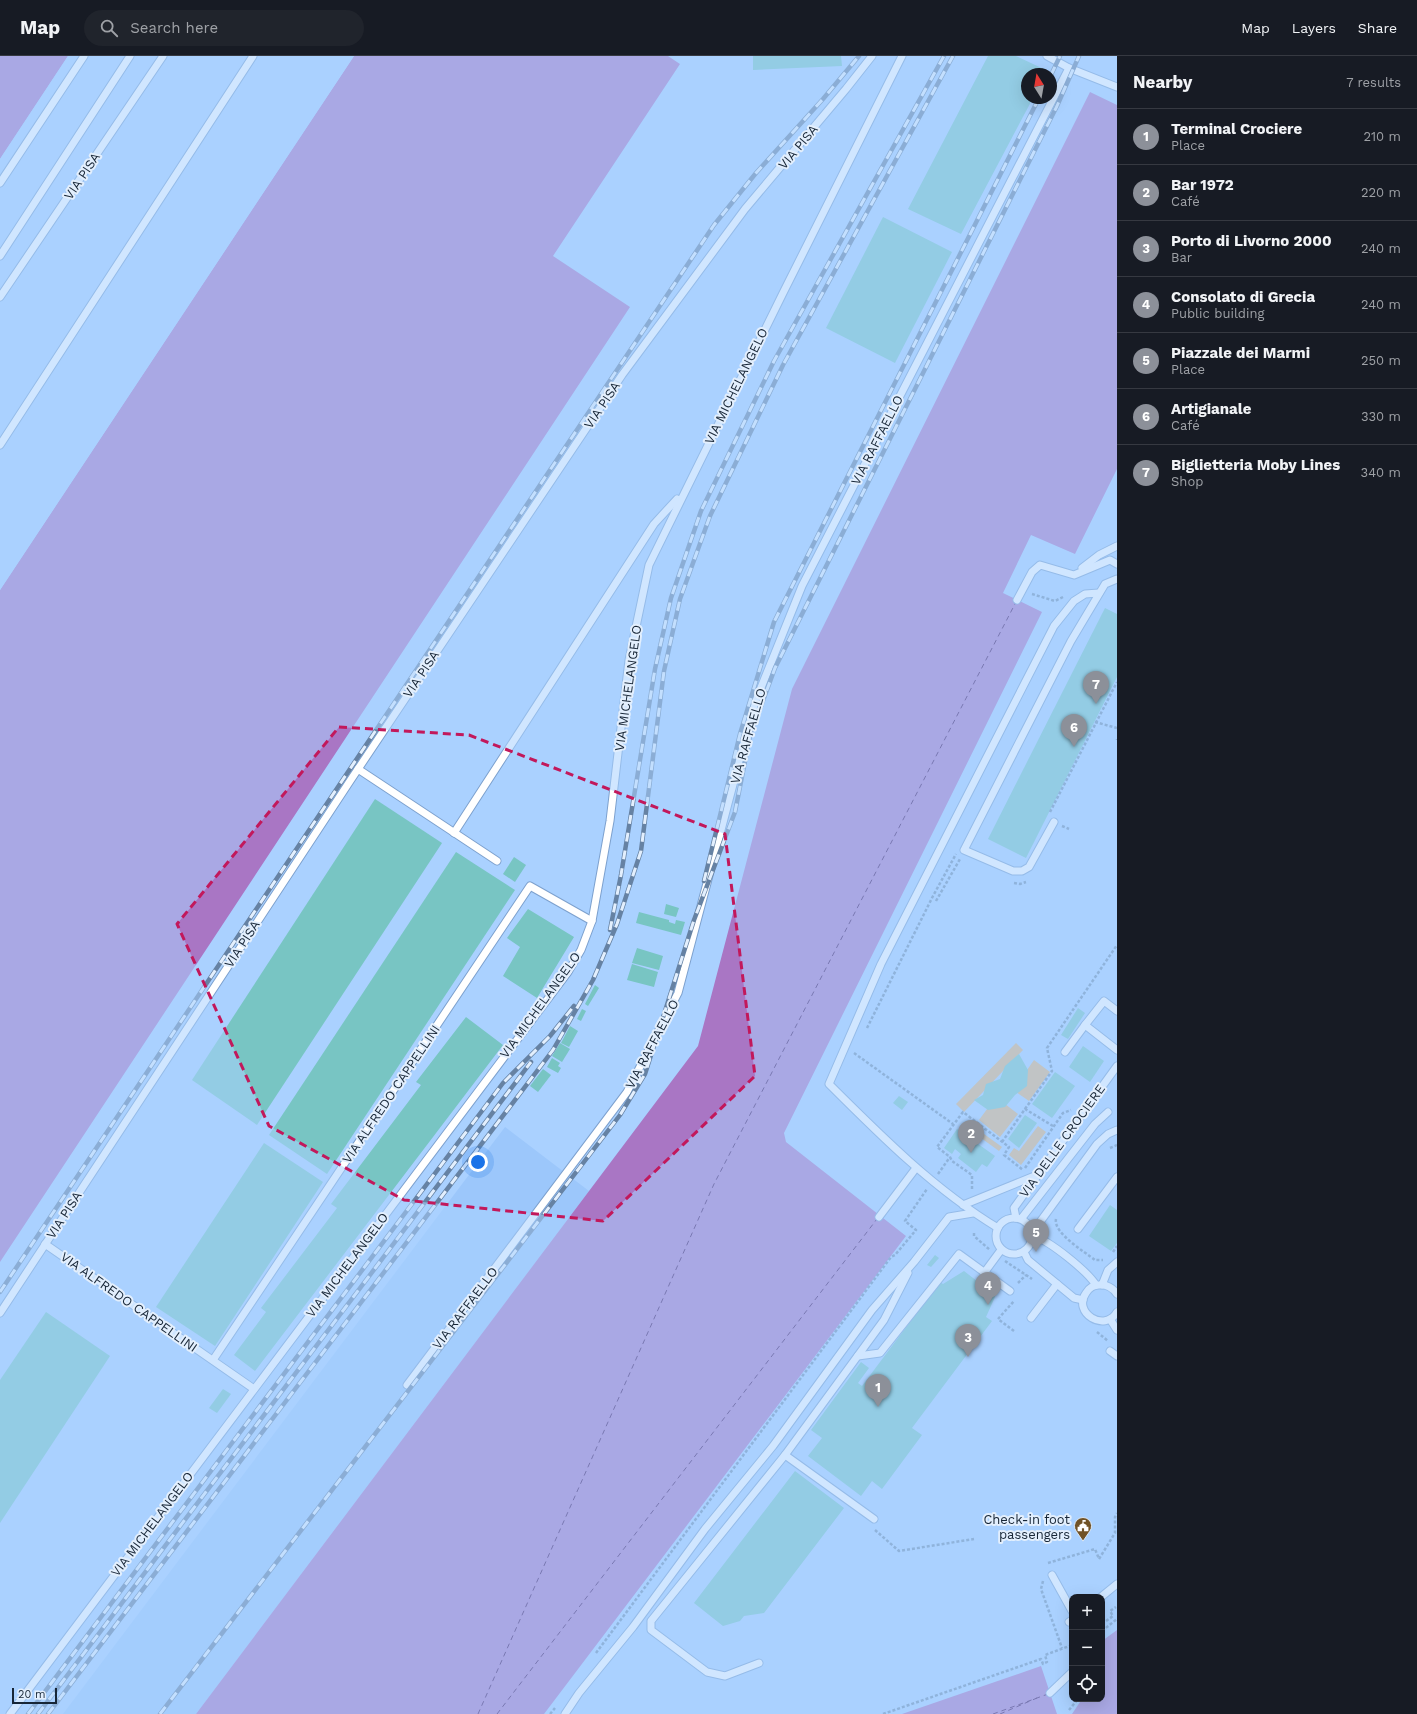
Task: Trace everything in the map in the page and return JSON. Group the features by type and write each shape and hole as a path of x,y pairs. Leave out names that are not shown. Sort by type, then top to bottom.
{"lane":[{"path":"0,183 84,56"},
{"name":"VIA PISA","path":"0,256 130,56"},
{"name":"VIA PISA","path":"0,297 163,56"},
{"path":"0,444 252,56"},
{"name":"VIA PISA","path":"0,1313 358,769 622,375 745,209 872,56"},
{"name":"VIA MICHELANGELO","path":"10,1714 568,972 581,950 592,921 610,821 629,660 649,565 682,495 902,56"},
{"path":"1047,56 1069,68 1117,87"},
{"name":"VIA RAFFAELLO","path":"408,1385 627,1092 678,993 754,705 802,586 1069,68"},
{"path":"454,833 654,524 682,495"},
{"path":"1074,575 1099,556 1117,546"},
{"path":"1017,600 1032,572 1040,565 1074,575 1110,560 1117,564"},
{"path":"1054,822 1029,867 1022,871 1013,871 964,850 1071,641 1105,584 1117,579"},
{"path":"998,1228 973,1213 916,1168 829,1084 881,964 1054,626 1074,601 1085,594 1099,593"},
{"path":"358,769 497,861"},
{"name":"VIA ALFREDO CAPPELLINI","path":"213,1360 530,886 592,921"},
{"path":"1065,1052 1104,1001 1117,1011"},
{"path":"1085,1025 1117,1050"},
{"name":"VIA DELLE CROCIERE","path":"1018,1218 1014,1208 1117,1066"},
{"path":"1018,1218 1095,1124 1108,1112"},
{"path":"1032,1233 1096,1144 1108,1134 1117,1130"},
{"path":"879,1217 916,1168"},
{"path":"963,1205 973,1203 1038,1175"},
{"path":"1078,1229 1117,1177"},
{"path":"565,1714 579,1693 633,1627 706,1529 773,1446 872,1310 914,1262 949,1217 973,1213"},
{"path":"1018,1218 1026,1221 1032,1233 1032,1242 1024,1252 1012,1255 1002,1250 996,1240 998,1228 1003,1222 1018,1218"},
{"path":"1032,1233 1059,1251 1099,1285 1112,1288 1117,1294"},
{"name":"VIA ALFREDO CAPPELLINI","path":"45,1244 254,1390"},
{"path":"984,1272 1002,1250"},
{"path":"1024,1252 1028,1260 1074,1298 1083,1300"},
{"path":"858,1356 880,1353 959,1254 1010,1291"},
{"path":"759,1663 725,1676 707,1672 651,1630 651,1621 785,1456 884,1320 914,1262"},
{"path":"1117,1262 1108,1270 1099,1285 1087,1291 1083,1300 1083,1306 1088,1316 1099,1321 1110,1319 1117,1312"},
{"path":"1031,1318 1057,1284"},
{"path":"1110,1319 1117,1330"},
{"path":"1110,1351 1117,1356"},
{"path":"785,1456 874,1519"},
{"path":"1048,1575 1069,1606"},
{"path":"1104,1594 1117,1584"},
{"path":"1050,1693 1069,1675"}],"path":[{"path":"1069,829 1047,819 1095,722 1117,682"},
{"path":"1095,722 1117,728"},
{"path":"864,1033 933,896 957,852"},
{"path":"1002,1142 1052,1071 1047,1048 1117,945"},
{"path":"857,1046 854,1053 953,1124"},
{"path":"1025,1108 1054,1126"},
{"path":"972,1189 972,1175 952,1161 950,1157 937,1147 963,1112 1009,1147 1004,1155 1023,1170"},
{"path":"593,1657 891,1257 895,1255 916,1230 905,1221 950,1157"},
{"path":"1014,1332 998,1319 1014,1300 1007,1295 1026,1275"},
{"path":"1046,1569 1047,1564 1095,1549 1099,1559 1115,1533 1115,1517 1117,1513"},
{"path":"874,1519 875,1530 899,1551 974,1539"},
{"path":"1048,1575 1041,1589 1062,1648"},
{"path":"1105,1622 1113,1616 1110,1611 1116,1607"},
{"path":"1103,1630 1117,1619"},
{"path":"883,1714 1041,1659 1043,1664 1047,1662 1044,1655 1069,1646"},
{"path":"1069,1710 1076,1702"},
{"path":"550,1714 555,1708"}],"highlighted area":[{"path":"339,727 469,735 725,834 755,1076 603,1221 404,1200 269,1126 177,924"}],"shaded area":[{"path":"0,56 68,56 0,159"},
{"path":"354,56 668,56 680,64 553,256 630,307 0,1262 0,590"},
{"path":"1090,92 1117,105 1117,469 1075,554 1031,535 1003,593 1042,612 784,1133 786,1142 906,1236 544,1714 196,1714 698,1046 792,689"},
{"path":"1016,1043 1023,1050 964,1112 956,1104"},
{"path":"1034,1060 1050,1072 1029,1101 1013,1090"},
{"path":"996,1097 1018,1114 1000,1137 979,1120"},
{"path":"973,1126 1002,1147 999,1151 970,1130"},
{"path":"1038,1126 1046,1132 1021,1165 1009,1155 1014,1148 1019,1151"},
{"path":"505,1127 589,1191 196,1714 63,1714"},
{"path":"1117,1630 1117,1714 1072,1714 1080,1702 1105,1702 1105,1639"},
{"path":"1041,1666 1057,1714 902,1714"}],"pier":[{"path":"68,56 70,56 0,161 0,159"},
{"path":"351,56 354,56 0,590 0,586"}],"building":[{"path":"753,56 841,56 842,66 753,70"},
{"path":"988,56 1016,56 1042,68 1021,68 1021,104 1030,104 961,234 908,209"},
{"path":"883,217 952,252 895,363 826,328"},
{"path":"1105,608 1117,614 1117,677 1026,858 988,839"},
{"path":"375,799 442,843 257,1125 192,1080"},
{"path":"456,852 515,890 327,1174 269,1135"},
{"path":"514,857 526,865 515,882 503,874"},
{"path":"666,904 679,908 676,917 664,914"},
{"path":"528,909 574,937 537,998 503,976 520,947 507,938"},
{"path":"639,912 669,920 669,922 675,924 676,920 685,922 681,935 636,923"},
{"path":"637,948 663,956 659,970 632,963"},
{"path":"632,964 658,972 654,987 627,980"},
{"path":"595,985 599,988 588,1006 585,1004"},
{"path":"1078,1008 1085,1013 1068,1039 1061,1035"},
{"path":"582,1009 586,1011 581,1021 577,1019"},
{"path":"466,1017 503,1045 255,1371 234,1355 266,1312 261,1308 337,1208 331,1204 421,1085 416,1082"},
{"path":"570,1026 578,1031 569,1047 561,1043"},
{"path":"560,1043 570,1049 562,1062 552,1056"},
{"path":"1083,1046 1104,1061 1090,1082 1069,1067"},
{"path":"1019,1054 1028,1070 1027,1086 1015,1095 1005,1107 988,1110 974,1100 983,1095 986,1084 1000,1079 1005,1066"},
{"path":"552,1058 560,1063 558,1066 561,1068 558,1073 547,1067"},
{"path":"543,1069 551,1075 538,1092 530,1086"},
{"path":"1055,1072 1075,1086 1052,1118 1032,1104"},
{"path":"899,1096 908,1102 902,1110 893,1103"},
{"path":"1025,1115 1037,1123 1019,1148 1008,1139"},
{"path":"957,1129 995,1156 987,1167 982,1164 976,1172 958,1158 961,1154 955,1149 952,1154 944,1148"},
{"path":"264,1143 323,1182 215,1346 156,1307"},
{"path":"1110,1205 1117,1210 1117,1243 1111,1251 1089,1236"},
{"path":"935,1255 939,1258 931,1267 927,1265"},
{"path":"964,1271 995,1295 986,1317 992,1321 912,1428 922,1435 882,1489 872,1481 861,1496 808,1456 822,1438 811,1430 861,1362 869,1368 858,1383 862,1386 940,1282 943,1284"},
{"path":"46,1312 110,1356 0,1523 0,1380"},
{"path":"223,1389 231,1394 217,1413 209,1408"},
{"path":"795,1471 844,1508 764,1613 744,1616 740,1621 723,1626 694,1603"}],"ferry route":[{"path":"478,1714 714,1184 1016,602"},
{"path":"497,1714 877,1219"},
{"path":"993,1714 1048,1694"},
{"path":"1000,1714 1037,1698"}],"railway":[{"path":"0,1292 714,225 756,173 823,99 859,56"},
{"path":"610,930 621,875 655,669 671,598 701,511 774,361 944,56"},
{"path":"48,1714 553,1050 593,980 617,924 641,851 664,671 680,599 710,516 783,365 953,56"},
{"path":"1054,68 1060,56"},
{"path":"160,1714 620,1115 645,1074 694,920 735,812 750,736 775,668 1057,106 1079,56"},
{"path":"704,881 740,734 774,622 1036,104"},
{"path":"28,1714 503,1083 550,1036 574,1006"},
{"path":"38,1714 531,1062"}],"place":[{"name":"Biglietteria Moby Lines","path":"1096,704"},
{"name":"Artigianale","path":"1074,747"},
{"name":"Bar 1972","path":"971,1153"},
{"name":"Piazzale dei Marmi","path":"1036,1252"},
{"name":"Consolato di Grecia","path":"988,1305"},
{"name":"Porto di Livorno 2000","path":"968,1357"},
{"name":"Terminal Crociere","path":"878,1407"},
{"name":"Check-in foot passengers","path":"1083,1541"}]}
